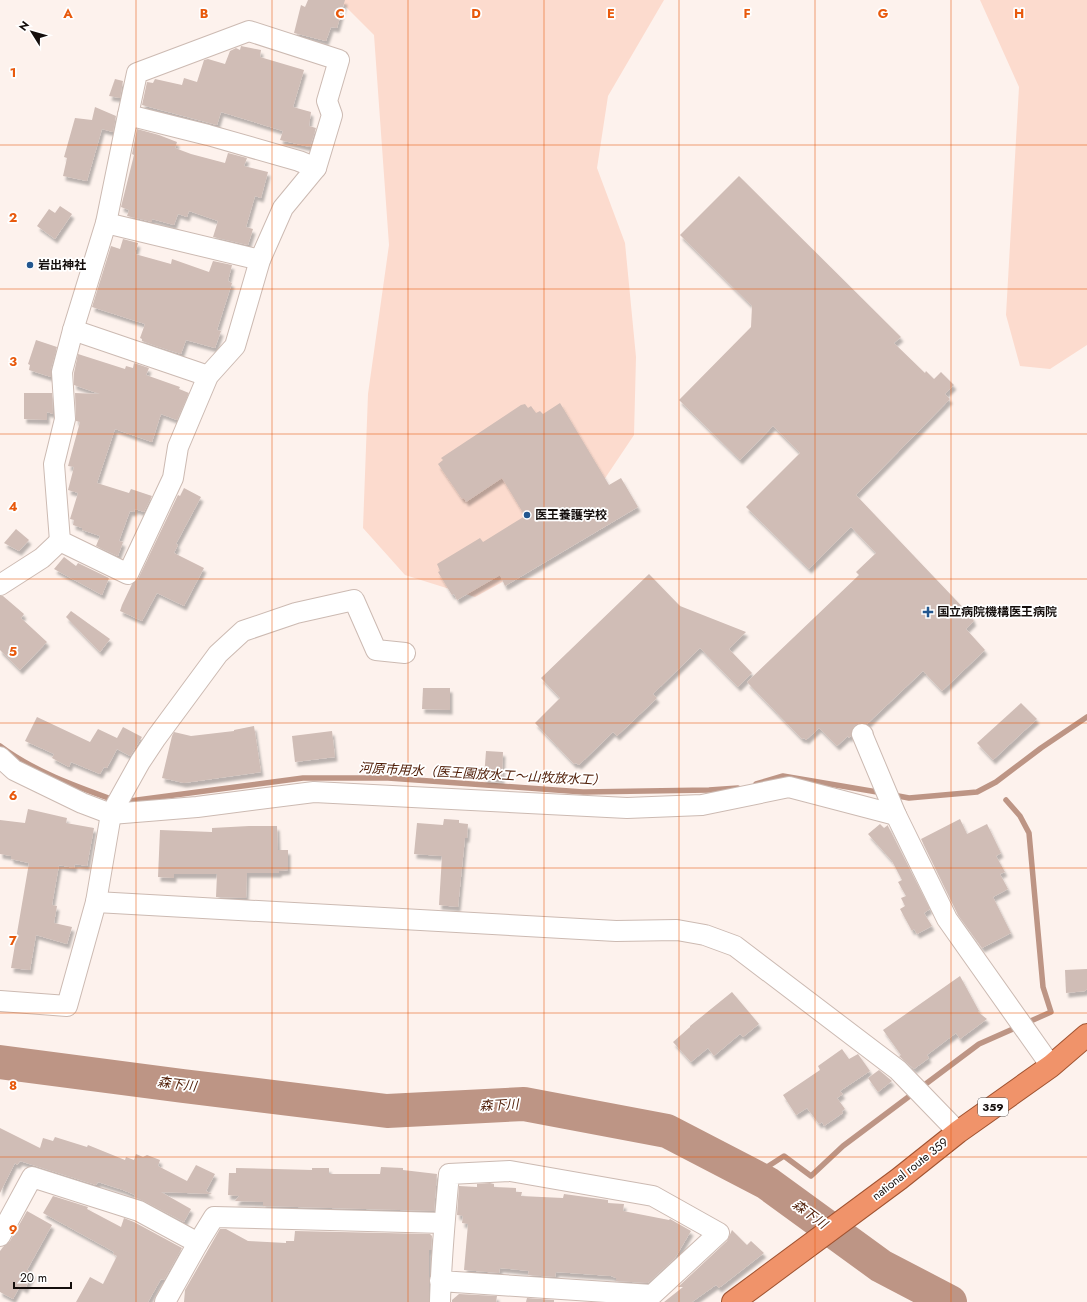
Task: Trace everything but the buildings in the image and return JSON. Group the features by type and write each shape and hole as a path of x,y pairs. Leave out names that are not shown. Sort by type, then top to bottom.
{"highway":[{"name":"national route 359","path":"733,1302 899,1179 958,1132 1051,1066 1087,1035"}],"street":[{"path":"249,31 339,60 327,101 332,115 316,168 283,208 260,260 235,346 208,376 178,447 172,478 128,574 60,541 54,464 65,420 62,372 73,330 106,223 137,73 249,31"},
{"path":"128,115 208,135 299,161 316,168"},
{"path":"106,223 260,260"},
{"path":"73,330 208,376"},
{"path":"0,585 42,558 60,541"},
{"path":"0,1001 67,1006 96,902 116,806 140,762 160,732 218,654 243,631 296,613 354,600 376,650 405,653"},
{"path":"864,735 862,734 893,809 947,919 1051,1066"},
{"path":"0,757 14,770 82,803 116,806 197,807 314,792 627,808 702,805 789,788 893,809"},
{"path":"96,902 616,931 677,930 705,935 735,946 898,1070 958,1132"},
{"path":"440,1281 652,1295 720,1233 653,1196 510,1171 449,1174 444,1223 440,1281 440,1302"},
{"path":"0,1236 32,1177 139,1211 198,1243"},
{"path":"165,1302 214,1217 444,1223"}],"shaded area":[{"path":"339,0 664,0 608,96 597,168 625,243 636,357 634,435 555,553 475,597 405,575 363,528 368,394 389,245 374,35"},
{"path":"980,0 1087,0 1087,345 1050,369 1020,366 1006,315 1019,87"}],"waterway":[{"name":"河原市用水（医王園放水工～山牧放水工）","path":"893,795 909,798 977,792 996,782 1041,748 1087,717"},
{"name":"河原市用水（医王園放水工～山牧放水工）","path":"0,746 26,763 40,770 114,800"},
{"name":"河原市用水（医王園放水工～山牧放水工）","path":"756,784 783,776 883,793"},
{"name":"河原市用水（医王園放水工～山牧放水工）","path":"122,802 303,778 388,778 583,792 709,790 738,788"},
{"path":"753,1176 784,1156 811,1176 843,1146 979,1044 1051,1012 1043,987 1029,833 1020,816 1006,800"},
{"name":"森下川","path":"0,1062 387,1111 524,1104 667,1131 767,1183 881,1266 950,1302"}],"place":[{"name":"岩出神社","path":"30,265"},
{"name":"医王養護学校","path":"527,515"},
{"name":"国立病院機構医王病院","path":"928,612"}]}
